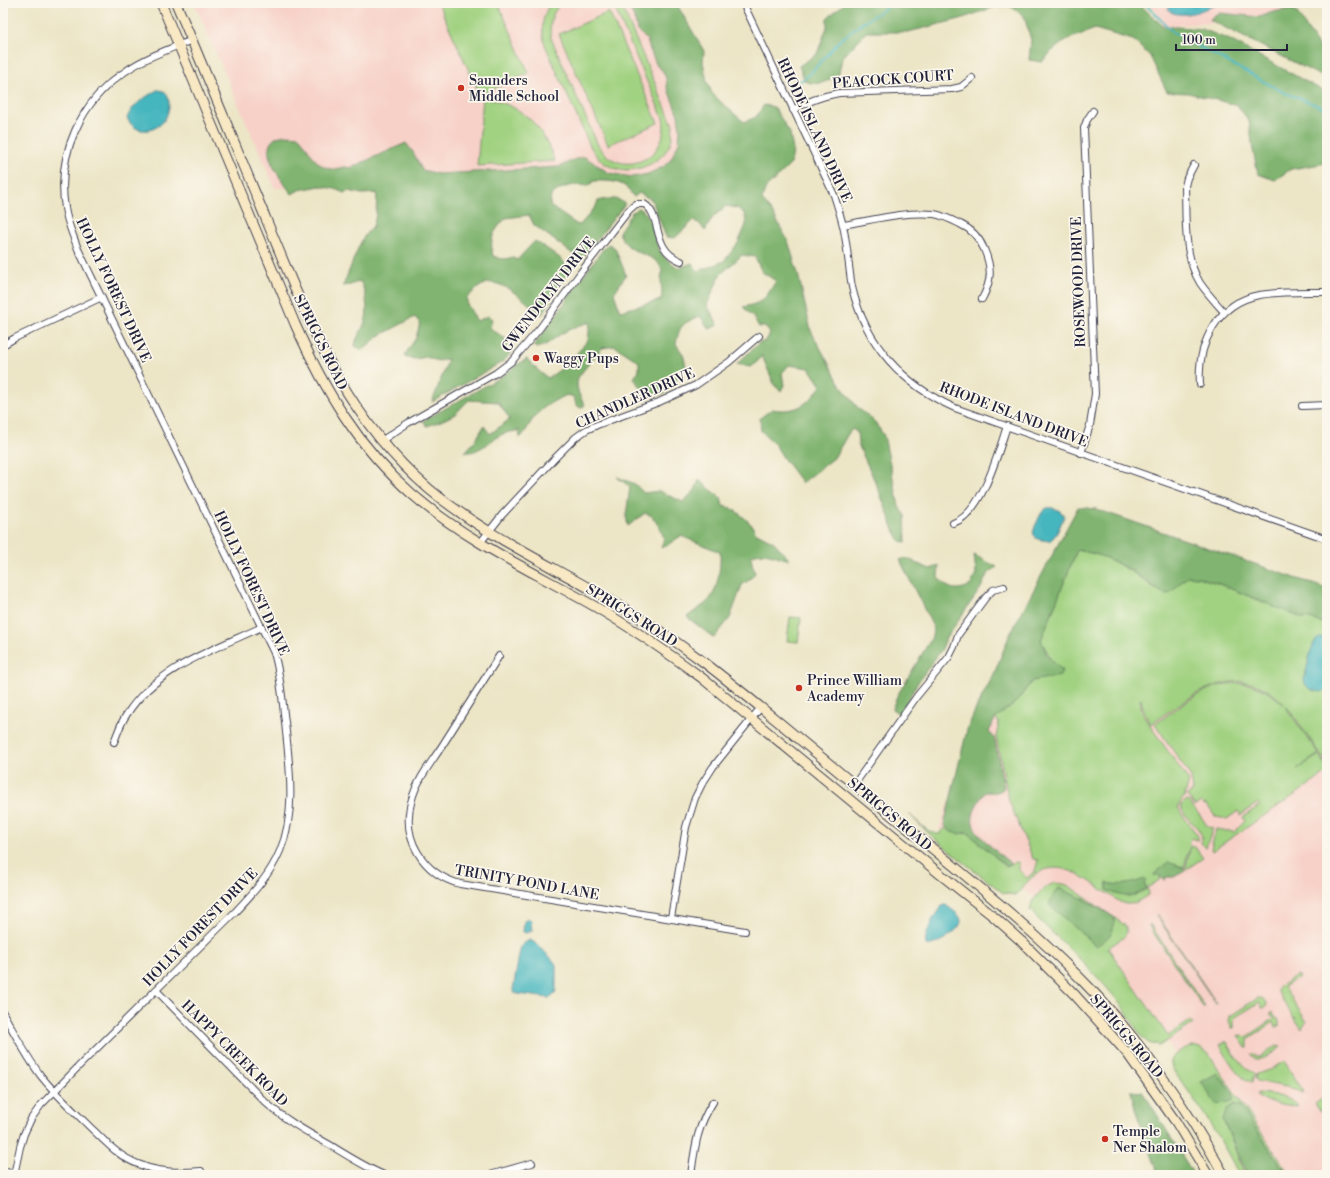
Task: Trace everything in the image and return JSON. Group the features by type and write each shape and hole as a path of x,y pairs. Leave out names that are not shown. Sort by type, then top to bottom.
{"main road":[{"name":"SPRIGGS ROAD","path":"161,3 306,348 335,402 366,446 407,489 442,518 480,543 594,606 636,632 697,674 752,717 994,916 1046,965 1130,1057 1176,1122 1208,1175"},
{"name":"SPRIGGS ROAD","path":"176,3 288,272 319,341 331,366 353,404 381,441 428,488 452,507 488,531 642,619 705,663 761,707 1011,913 1079,977 1111,1012 1152,1063 1199,1132 1224,1175"}],"street":[{"name":"RHODE ISLAND DRIVE","path":"744,3 834,195 843,225 849,271 858,306 871,335 889,361 914,385 931,396 955,408 1327,539"},
{"name":"HOLLY FOREST DRIVE","path":"14,1174 26,1129 41,1105 257,889 267,877 275,863 285,836 290,796 290,776 280,679 274,653 78,249 68,223 65,208 64,176 70,143 84,114 93,101 126,70 140,62 192,40"},
{"name":"PEACOCK COURT","path":"793,110 804,103 839,93 952,89 960,87 972,78"},
{"name":"ROSEWOOD DRIVE","path":"1081,453 1090,425 1095,394 1084,128 1087,120 1094,111"},
{"path":"1194,165 1186,178 1185,186 1190,258 1200,283 1224,312"},
{"name":"GWENDOLYN DRIVE","path":"381,441 408,423 496,373 512,361 537,333 581,272 632,206 636,204 644,204 651,210 662,245 671,256 681,261"},
{"path":"843,225 903,214 935,214 968,228 980,240 988,259 991,273 988,288 982,299"},
{"path":"1200,384 1200,364 1204,343 1215,322 1224,312 1246,298 1257,295 1269,293 1327,292"},
{"path":"3,345 102,297"},
{"name":"CHANDLER DRIVE","path":"480,543 488,531 571,441 596,425 665,400 696,385 729,362 759,336"},
{"path":"1302,406 1327,405"},
{"path":"953,523 960,521 966,516 982,492 990,476 1007,426"},
{"path":"854,785 917,696 949,657 958,635 986,597 993,590 1004,587"},
{"path":"114,742 126,715 143,694 153,685 190,661 262,627"},
{"name":"TRINITY POND LANE","path":"499,656 414,793 410,810 410,832 421,858 436,874 460,884 745,931"},
{"path":"671,918 685,832 692,807 707,775 761,707"},
{"name":"HAPPY CREEK ROAD","path":"156,990 277,1113 293,1124 384,1175"},
{"path":"3,1013 30,1061 54,1091 114,1150 130,1161 160,1171 201,1171"},
{"path":"691,1175 700,1127 713,1102"},
{"path":"490,1175 532,1163"},
{"path":"3,1172 14,1174"}],"shaded area":[{"name":"Saunders Middle School","path":"194,3 650,3 731,174 275,188"},
{"path":"1151,3 1303,3 1283,18 1163,26"},
{"path":"1078,507 1327,597 1327,1175 1246,1175 1197,1085 1156,1027 1044,905 939,828 984,705"}],"green space":[{"path":"438,3 498,3 529,73 480,95"},
{"path":"551,3 562,3 553,14 550,28 551,38 597,143 606,155 617,161 629,163 641,161 651,155 659,145 663,133 663,118 617,13 610,3 620,3 673,125 670,144 658,159 641,168 622,170 604,163 594,153 545,45 543,23 545,13"},
{"path":"627,3 676,3 704,51 703,62 707,82 712,93 744,122 756,117 764,105 774,107 790,133 793,150 791,164 765,189 762,200 772,212 788,241 798,274 811,331 841,386 858,408 875,422 884,436 899,506 905,515 906,542 900,541 894,530 878,488 858,444 857,432 852,429 834,458 802,483 774,443 761,431 760,418 772,409 788,410 801,406 811,398 821,386 809,368 789,365 782,373 784,385 781,391 775,386 762,356 750,367 737,364 759,343 766,341 770,333 765,327 759,327 754,318 743,307 755,304 763,299 776,281 762,272 755,257 742,255 720,275 707,305 718,325 709,329 700,316 689,321 681,328 676,344 683,354 686,366 667,392 640,401 645,391 639,386 634,378 639,370 639,362 615,346 602,348 578,378 578,392 585,405 581,408 576,405 574,397 567,395 558,399 537,414 520,438 519,430 506,433 498,436 480,449 465,452 475,441 484,426 490,434 510,419 498,402 469,400 455,414 445,419 427,426 423,421 501,377 527,359 548,378 567,365 588,340 590,322 565,332 543,346 536,348 534,346 603,249 609,244 615,248 626,275 614,293 620,311 661,300 662,271 659,265 655,260 629,246 623,240 619,232 632,212 639,208 644,211 652,226 659,249 668,260 679,268 692,263 699,271 724,261 738,243 746,225 745,214 737,208 726,206 713,217 705,231 699,223 693,221 675,238 666,237 652,200 639,193 634,197 626,187 619,183 610,181 594,181 588,186 573,185 565,187 551,195 550,206 576,224 580,225 596,206 598,201 615,199 622,201 625,204 581,260 534,225 529,215 506,218 498,227 492,239 493,256 502,259 513,258 517,260 535,241 559,258 570,271 542,315 516,294 501,285 487,283 479,287 471,294 467,298 467,304 477,321 488,316 492,319 490,328 513,344 512,351 504,361 432,402 448,359 438,361 426,357 415,359 405,357 416,338 420,323 415,317 379,336 362,350 355,346 366,318 367,307 365,295 360,281 343,286 359,246 365,235 373,226 376,215 377,193 362,194 349,191 344,193 335,189 320,186 299,190 292,194 278,175 270,159 270,145 274,139 276,137 289,135 298,136 320,164 331,169 345,167 350,168 406,143 413,152 422,170 439,174 559,167 575,159 585,157 609,173 632,177 648,174 663,167 671,159 679,142 680,129 678,115 667,87 666,78 662,70 657,66 647,40 637,30 634,17"},
{"path":"845,3 1138,3 1163,26 1202,29 1230,40 1327,93 1327,163 1291,169 1275,180 1258,174 1249,121 1237,105 1188,93 1167,92 1150,56 1133,40 1095,29 1066,40 1052,51 1042,62 1029,60 1031,40 1024,16 1010,6 995,7 960,19 908,32 866,32 842,58 839,73 823,83 815,84 805,81 799,66 817,54 827,27 827,18"},
{"path":"1291,9 1296,11 1322,52 1327,55 1327,79 1210,20 1213,16 1219,13 1260,17 1273,12"},
{"path":"609,12 658,123 608,145 559,34"},
{"path":"483,97 497,101 520,111 529,118 543,136 555,161 477,166"},
{"path":"617,477 635,484 644,493 659,491 683,502 695,490 699,480 721,498 723,506 731,508 740,514 752,525 755,532 774,542 790,560 765,553 751,556 755,573 742,585 730,618 714,638 687,617 705,604 713,595 718,577 720,552 681,536 661,548 664,538 660,528 652,516 645,513 628,526 626,516 630,487"},
{"path":"1078,507 1096,509 1327,589 1327,624 1302,618 1217,583 1198,577 1188,576 1171,593 1165,594 1119,564 1095,554 1077,550 1041,640 1047,655 1062,670 1060,676 1032,681 1017,701 995,719 989,732 994,737 1004,788 997,792 985,792 975,808 973,822 980,835 1011,864 1006,866 967,832 957,834 949,830 944,825 967,730 977,706 994,674 1009,636"},
{"path":"1077,550 1104,556 1134,573 1155,589 1171,593 1188,576 1198,577 1217,583 1302,618 1327,624 1327,764 1291,712 1285,706 1319,754 1297,769 1319,755 1327,767 1327,773 1212,851 1211,849 1216,829 1234,832 1245,821 1243,817 1260,805 1258,803 1241,815 1238,811 1227,819 1216,817 1206,804 1204,805 1201,802 1195,806 1187,795 1193,791 1191,777 1155,724 1194,697 1222,685 1237,683 1252,685 1270,693 1285,705 1268,691 1251,683 1233,682 1216,685 1200,692 1151,724 1144,712 1140,699 1142,712 1149,724 1189,781 1186,792 1184,793 1186,797 1183,798 1178,807 1198,836 1198,840 1191,838 1184,867 1173,864 1171,868 1159,876 1161,879 1147,888 1144,883 1120,887 1107,885 1107,890 1116,894 1139,893 1147,889 1149,891 1148,895 1132,904 1124,904 1075,873 1065,869 1056,868 1046,869 1036,874 1017,894 1014,894 1015,895 1003,893 942,844 908,813 931,832 936,834 940,834 941,831 946,828 951,832 967,832 1006,866 1016,862 1019,863 1019,870 1027,878 1035,871 1038,860 1033,859 1009,801 996,737 999,722 995,719 1017,701 1032,681 1062,670 1050,658 1041,640"},
{"path":"974,555 997,567 986,577 981,588 946,638 942,649 920,679 899,714 892,709 897,696 931,639 934,629 900,560 912,560 930,569 939,566 938,577 945,585 961,589 971,585 976,573"},
{"path":"790,617 801,618 798,642 787,641"},
{"path":"1185,801 1189,801 1208,827 1213,828 1206,848 1201,843 1201,833 1182,810 1181,805"},
{"path":"1191,846 1195,847 1203,858 1185,870"},
{"path":"1168,862 1184,868 1185,871 1174,877 1166,877 1165,881 1158,874 1155,876 1154,874"},
{"path":"1144,879 1146,881 1144,883 1147,889 1132,896 1124,896 1107,890 1107,883 1126,884"},
{"path":"1055,883 1069,886 1126,926 1127,932 1124,937 1108,948 1168,1036 1190,1021 1193,1024 1159,1046 1158,1044 1151,1044 1142,1037 1124,1009 1104,985 1037,918 1033,911 1030,911 1035,897 1046,887"},
{"path":"1059,888 1084,899 1114,917 1114,927 1104,941 1096,946 1049,905 1052,897"},
{"path":"1157,915 1217,1004 1216,1004"},
{"path":"1150,924 1205,1007 1203,1007 1149,926"},
{"path":"1297,975 1299,977 1284,987 1307,1022 1302,1029 1277,991 1278,988"},
{"path":"1258,998 1263,999 1267,1003 1266,1007 1262,1008 1260,1002 1236,1017 1234,1019 1234,1028 1232,1028 1229,1021 1230,1016"},
{"path":"1272,1012 1279,1020 1279,1026 1276,1028 1274,1022 1248,1039 1248,1048 1246,1048 1238,1035 1247,1037 1275,1018 1270,1014"},
{"path":"1227,1042 1239,1061 1254,1074 1252,1082 1242,1077 1233,1067 1220,1045"},
{"path":"1193,1046 1201,1048 1208,1053 1290,1175 1287,1175 1240,1105 1223,1119 1245,1175 1239,1175 1213,1129 1172,1067 1171,1061 1174,1055 1183,1049"},
{"path":"1277,1046 1281,1047 1263,1059 1251,1056 1252,1054 1260,1057"},
{"path":"1284,1061 1304,1092 1303,1093 1295,1089 1257,1081 1255,1078 1256,1074 1270,1070"},
{"path":"1217,1073 1233,1093 1234,1100 1227,1103 1216,1104 1201,1082"},
{"path":"1131,1091 1142,1092 1148,1100 1194,1175 1157,1175 1156,1167 1135,1109"},
{"path":"1257,1093 1285,1098 1291,1100 1298,1106 1296,1107 1265,1101 1258,1097"},
{"path":"1323,1098 1327,1104 1327,1121 1315,1104"},
{"path":"1235,1104 1240,1105 1287,1175 1247,1175 1223,1119 1227,1109"}],"water":[{"path":"1172,3 1218,3 1190,14 1177,14 1170,12 1168,9"},
{"path":"157,90 162,90 165,92 169,99 169,108 166,117 158,126 152,129 141,130 135,128 127,118 129,113 139,102"},
{"path":"1047,508 1057,509 1064,516 1054,537 1047,541 1036,538 1033,533 1040,515"},
{"path":"1321,637 1327,638 1327,689 1322,692 1310,689 1306,686 1304,680 1311,650 1315,641"},
{"path":"946,905 961,918 960,924 953,933 941,941 935,944 926,945 926,936 933,919 939,909"},
{"path":"527,918 531,920 532,931 526,933 523,932 524,921"},
{"path":"529,940 540,947 556,965 556,990 555,993 549,998 513,992 520,950 522,945"}],"waterway":[{"path":"793,86 809,75 840,40 862,23 894,3"},
{"path":"1144,3 1174,33 1283,92 1327,109"}],"place":[{"name":"Saunders Middle School","path":"461,88"},
{"name":"Waggy Pups","path":"536,358"},
{"name":"Prince William Academy","path":"799,688"},
{"name":"Temple Ner Shalom","path":"1105,1139"}]}
